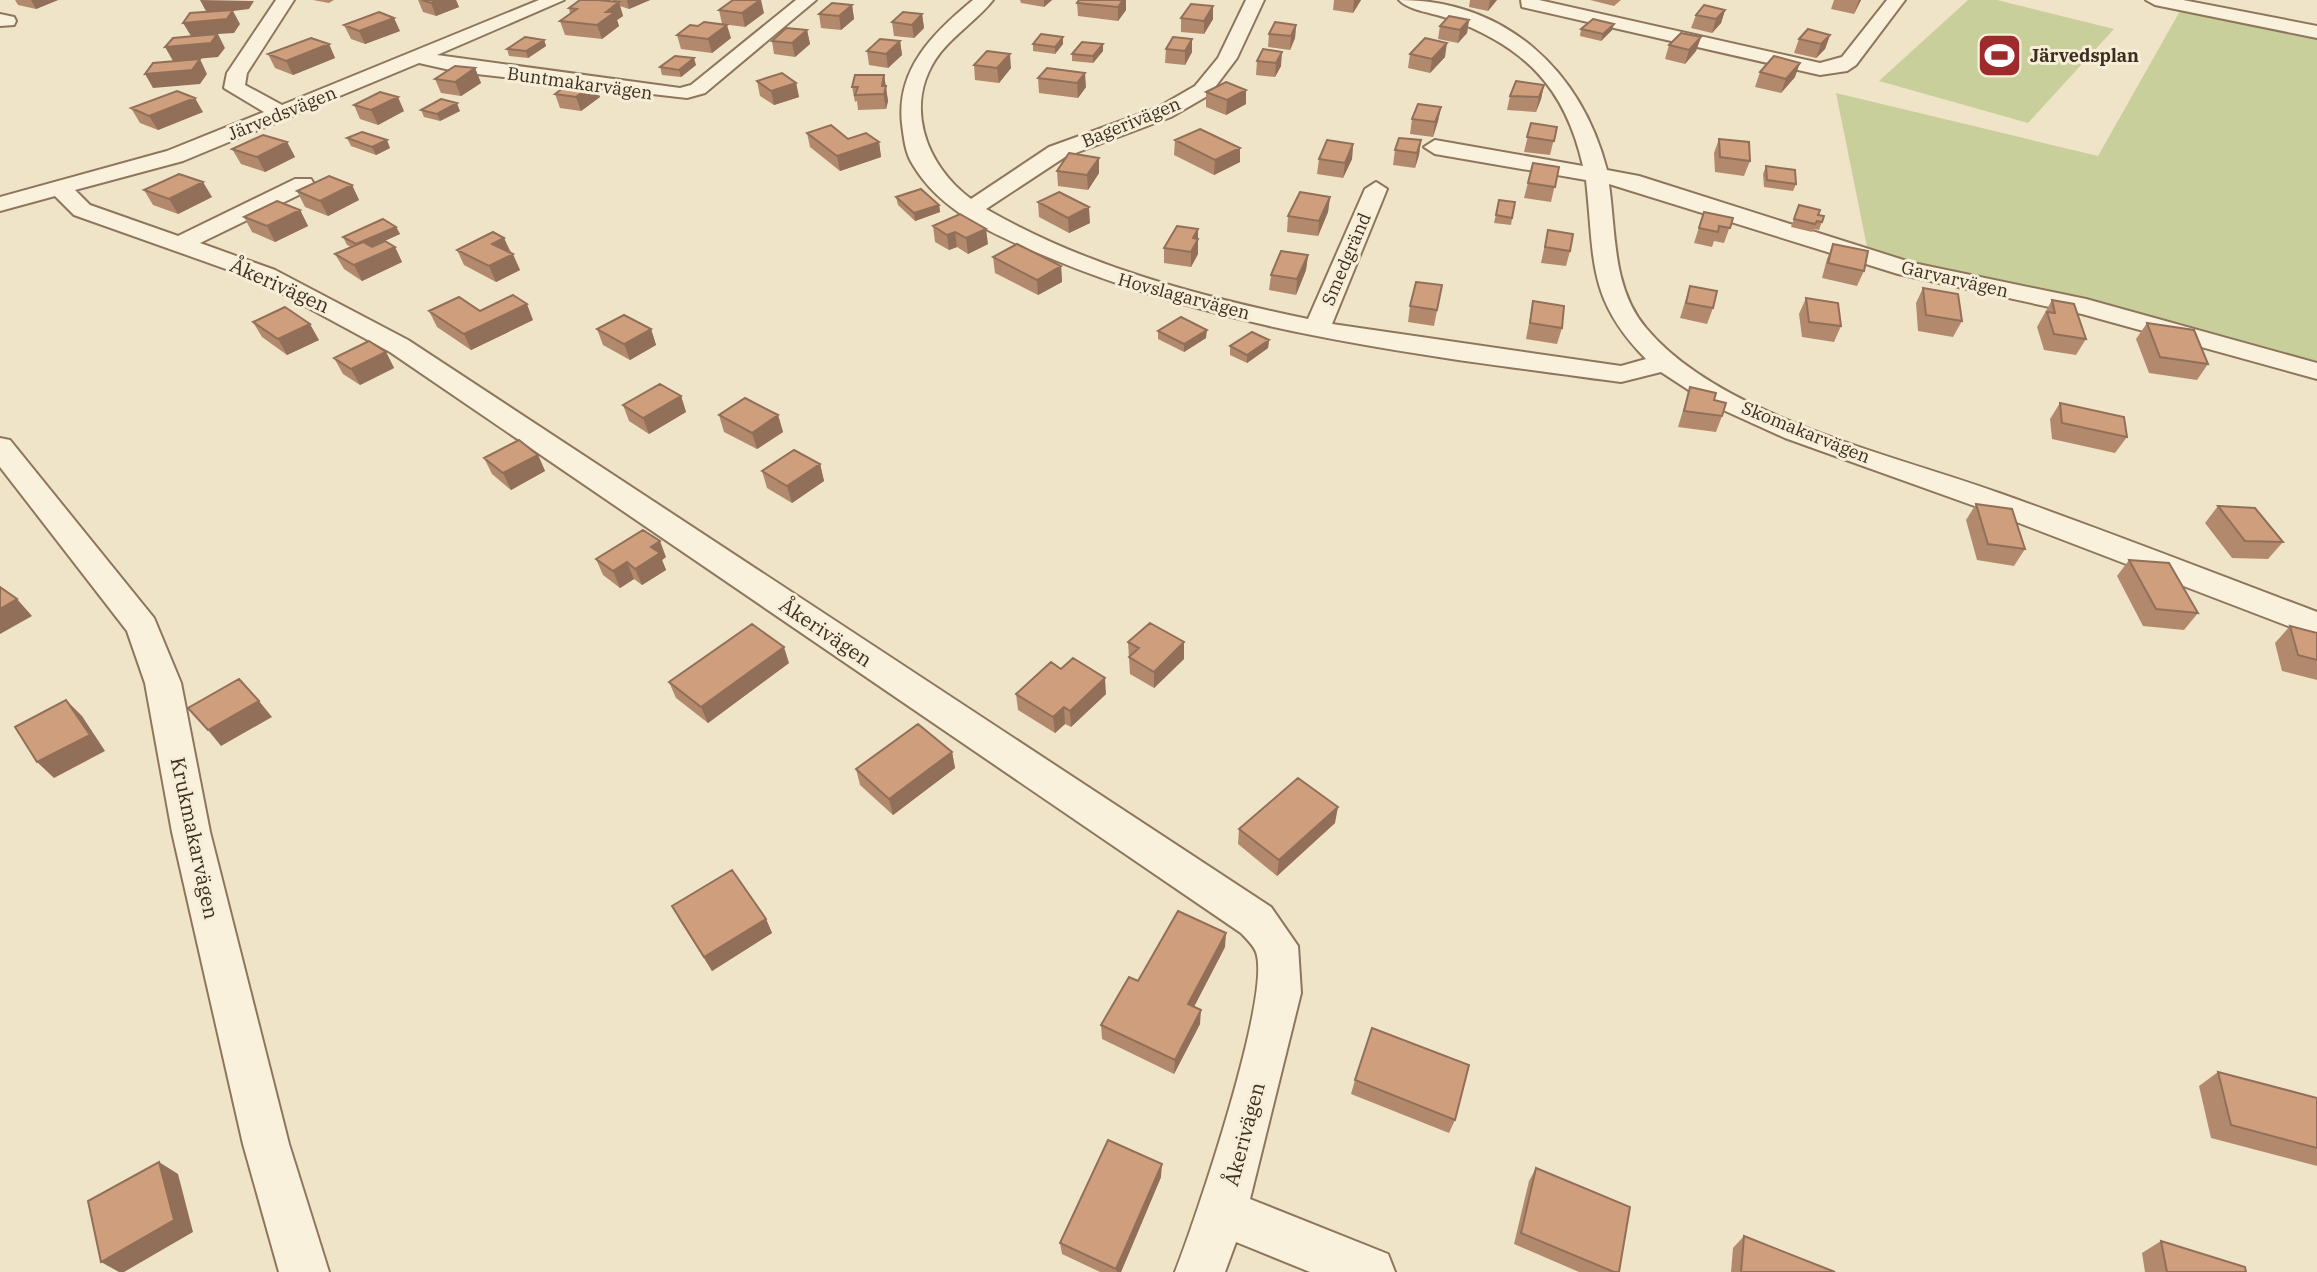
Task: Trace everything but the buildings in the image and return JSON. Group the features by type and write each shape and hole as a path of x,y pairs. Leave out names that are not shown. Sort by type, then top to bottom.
{"street":[{"path":"282,113 234,88 237,73 285,0"},
{"name":"Järvedsvägen","path":"0,204 175,156 555,0"},
{"name":"Buntmakarvägen","path":"418,57 459,66 680,94 698,89 807,0"},
{"name":"Hovslagarvägen","path":"984,0 947,35 922,65 910,103 915,143 925,166 944,189 998,226 1101,274 1170,296 1317,328 1621,374 1665,363"},
{"name":"Bagerivägen","path":"970,208 994,196 1055,153 1150,118 1203,89 1224,64 1255,0"},
{"name":"Skomakarvägen","path":"1408,0 1516,13 1527,48 1562,87 1584,131 1597,175 1604,273 1610,290 1620,313 1642,342 1665,363 1757,416 2094,538 2317,625"},
{"path":"1516,13 1806,67 1833,68 1849,61 1892,1"},
{"path":"2166,1 2317,32"},
{"name":"Garvarvägen","path":"1435,147 1631,181 1907,269 2086,307 2317,371"},
{"path":"178,245 303,184"},
{"name":"Åkerivägen","path":"61,189 82,210 277,280 399,346 1256,920 1277,946 1280,993 1223,1212 1200,1272"},
{"name":"Smedgränd","path":"1317,328 1376,189"},
{"name":"Krukmakarvägen","path":"0,447 142,627 158,669 191,832 266,1144 304,1272"},
{"path":"1223,1212 1370,1272"}],"green space":[{"name":"Järvedsplan","path":"1968,0 1997,0 2114,29 2028,123 1879,81"},
{"path":"2180,11 2317,37 2317,364 2089,299 1868,252 1836,93 2098,156"}],"place":[{"name":"Järvedsplan","path":"1999,55"}]}
